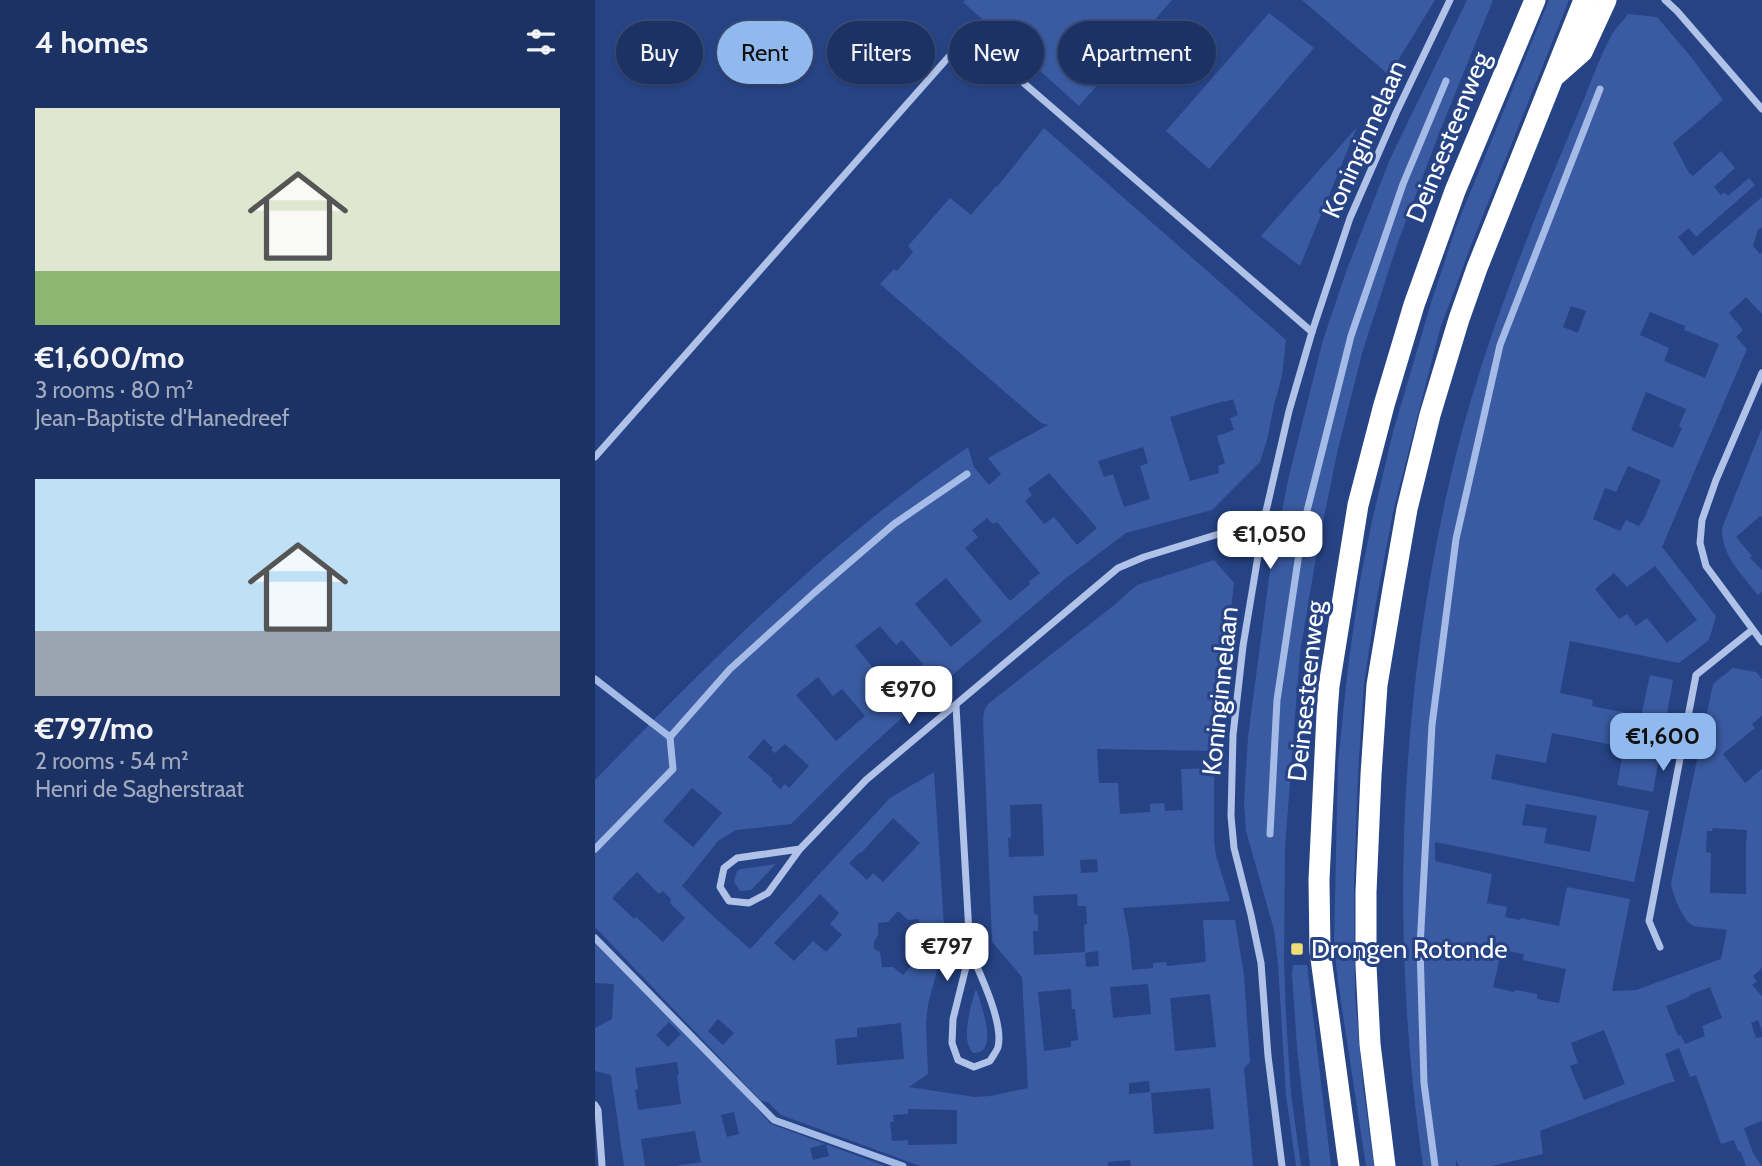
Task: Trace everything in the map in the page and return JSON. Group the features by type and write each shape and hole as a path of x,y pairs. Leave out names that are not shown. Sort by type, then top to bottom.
{"highway":[{"name":"Deinsesteenweg","path":"1349,1166 1331,1043 1320,939 1319,880 1329,687 1344,590 1358,505 1414,305 1455,191 1535,0"},
{"path":"1385,1166 1370,1044 1366,892 1370,788 1380,671 1407,509 1433,403 1459,319 1584,0"},
{"path":"1552,78 1582,52 1607,0"}],"street":[{"name":"Koninginnelaan","path":"1282,1166 1268,1056 1261,963 1234,848 1231,816 1233,735 1243,646 1264,520 1289,411 1312,331 1350,218 1450,0"},
{"path":"1665,0 1762,109"},
{"path":"595,457 968,35 1312,331"},
{"path":"1762,373 1716,481 1702,520 1700,543 1706,566 1762,642"},
{"path":"800,849 737,858 725,868 720,887 729,901 750,903 768,893 800,849 866,780 1118,568 1144,557 1264,520"},
{"path":"1660,947 1649,921 1696,675 1752,630"},
{"path":"955,706 970,951 953,1019 952,1043 958,1060 974,1067 990,1061 998,1046 998,1024 970,951"},
{"path":"595,1105 598,1110 602,1166"},
{"path":"595,1161 602,1166"}],"shaded area":[{"path":"1172,0 1154,21 1058,21 1058,84 1098,84 1079,106 1044,75 1044,21 984,21 963,2"},
{"path":"1302,0 1435,0 1389,75"},
{"path":"1467,0 1493,0 1398,242 1363,350 1338,449 1300,653 1285,847 1284,961 1291,1094 1301,1166 1296,1166 1286,1095 1274,930 1246,831 1244,803 1248,737 1269,578 1288,480 1323,340 1347,269 1390,159"},
{"path":"1549,0 1569,0 1440,329 1393,512 1376,603 1364,684 1354,887 1355,994 1363,1086 1374,1166 1366,1166 1334,945 1338,762 1360,581 1393,432 1431,303 1456,227"},
{"path":"1269,13 1314,48 1209,169 1166,131 1207,84 1216,84 1216,74"},
{"path":"1628,14 1657,17 1723,100 1673,143 1689,173 1693,176 1721,151 1735,168 1714,187 1721,195 1724,192 1728,196 1749,178 1755,185 1696,237 1689,228 1678,237 1693,256 1762,197 1762,228 1758,229 1753,246 1762,253 1762,314 1746,297 1729,313 1743,330 1736,337 1747,349 1662,547 1716,616 1709,640 1679,663 1570,641 1560,693 1593,700 1592,706 1641,716 1650,675 1673,680 1653,792 1617,785 1624,747 1552,733 1546,763 1496,754 1491,779 1649,811 1634,882 1435,842 1435,861 1492,874 1487,903 1507,907 1505,917 1520,920 1521,918 1559,926 1567,887 1630,899 1612,991 1636,990 1721,959 1727,930 1695,926 1688,922 1678,906 1671,883 1713,684 1733,668 1756,672 1762,679 1762,716 1752,724 1755,728 1723,754 1745,783 1762,769 1762,968 1753,976 1757,981 1752,985 1762,996 1762,1031 1758,1020 1751,1023 1756,1038 1762,1037 1762,1121 1744,1128 1753,1153 1762,1166 1746,1166 1734,1140 1721,1144 1696,1075 1690,1077 1679,1048 1665,1054 1675,1082 1540,1131 1543,1154 1491,1166 1459,1166 1456,1160 1456,1166 1423,1166 1406,996 1404,826 1418,656 1431,572 1467,413 1503,302 1599,60 1612,35","holes":["1571,306 1586,311 1578,333 1563,327","1650,312 1719,344 1705,378 1664,361 1669,348 1640,335","1646,392 1686,409 1679,426 1682,428 1673,448 1631,430","1628,466 1661,480 1639,526 1626,520 1620,531 1593,519 1605,488 1616,492","1655,566 1697,620 1667,643 1647,618 1636,626 1627,614 1619,619 1595,589 1614,573 1627,587","1526,804 1597,816 1590,852 1544,843 1547,828 1522,825","1713,828 1747,830 1746,894 1710,893 1711,853 1706,852 1707,831 1712,831","1502,950 1524,954 1523,960 1566,969 1559,1003 1537,999 1537,994 1516,990 1514,992 1493,987","1710,987 1722,1018 1702,1026 1705,1036 1685,1044 1681,1035 1678,1036 1666,1006","1604,1030 1625,1084 1584,1100 1570,1066 1578,1063 1571,1043"]},
{"path":"1357,127 1300,266 1261,236"},
{"path":"1044,128 1286,340 1282,376 1260,462 1212,510 1126,533 1065,579 895,724 791,824 736,830 718,841 682,886 750,949 890,798 934,772 945,942 928,1004 928,1074 909,1087 975,1097 1028,1088 1022,977 992,942 984,711 988,704 1137,585 1214,560 1234,583 1215,751 1097,749 1099,783 1118,783 1120,814 1150,812 1150,804 1164,803 1165,811 1183,810 1181,769 1214,768 1216,856 1230,901 1123,908 1132,970 1153,968 1153,963 1166,962 1167,966 1206,962 1203,920 1235,920 1244,975 1250,1062 1244,1068 1253,1166 1131,1166 1130,1160 1108,1162 1108,1166 920,1166 781,1115 768,1102 761,1101 595,927 595,780 727,647 819,562 867,522 968,447 974,467 989,485 1001,474 988,458 1048,425 1041,423 880,284 894,269 897,271 913,252 908,246 950,198 971,215","holes":["1233,399 1238,415 1230,418 1234,430 1217,436 1225,463 1218,466 1219,473 1190,481 1170,417","1143,447 1148,463 1140,466 1150,499 1124,507 1113,474 1104,477 1098,461","1049,473 1097,528 1077,545 1054,517 1044,524 1025,501 1032,495 1028,489","987,518 993,524 997,522 1040,573 1010,601 965,548 978,537 972,530","946,578 982,621 951,647 915,604","880,626 896,645 902,640 923,664 904,680 907,684 894,694 855,646","818,677 833,696 842,689 865,716 836,741 796,695","764,739 775,753 785,744 809,766 789,788 785,784 781,788 782,791 773,779 748,757","692,788 722,813 693,847 663,821","1042,804 1044,856 1009,857 1010,805","893,818 920,843 883,882 873,873 867,880 849,863","1097,859 1098,872 1081,873 1080,860","637,872 659,894 663,891 671,899 670,903 685,918 663,942 612,898","820,894 839,913 830,924 842,935 826,952 813,941 794,961 774,943","1077,894 1078,906 1086,906 1085,952 1034,955 1033,931 1038,931 1038,915 1034,914 1033,896","898,911 908,920 919,919 923,964 912,965 903,975 893,967 882,967 880,952 874,949 878,923 888,922","1098,951 1099,966 1086,967 1085,953","1148,984 1151,1014 1113,1018 1110,987","1071,989 1078,1040 1071,1041 1071,1047 1044,1051 1038,992","1210,994 1216,1047 1175,1051 1170,998","718,1019 734,1033 723,1045 708,1031","901,1023 904,1059 837,1065 835,1039 857,1037 857,1028","1149,1081 1150,1092 1129,1094 1129,1083","1210,1088 1214,1129 1154,1134 1151,1093","908,1109 957,1110 957,1144 908,1145 908,1140 892,1141 890,1122 894,1122 893,1115 908,1114"]},
{"path":"1762,428 1762,517 1736,537 1762,570 1762,592 1758,595 1729,556 1722,528"},
{"path":"776,864 751,890 740,891 734,882 737,871 741,869"},
{"path":"595,943 771,1124 826,1144 885,1166 675,1166 701,1162 695,1131 641,1139 645,1166 624,1166 611,1075 595,1071 595,1028 612,1019 614,984 595,983","holes":["669,1022 681,1034 668,1047 656,1035","677,1062 681,1104 638,1110 635,1068","734,1112 739,1134 727,1137 721,1115","826,1144 829,1156 813,1160 810,1148"]},
{"path":"1293,965 1307,965 1331,1166 1310,1166 1297,1047"},
{"path":"975,991 985,1017 987,1038 986,1046 973,1053 967,1040 967,1032"}],"waterway":[{"path":"1270,834 1277,700 1303,527 1351,336 1403,184 1446,81"},
{"path":"1435,1166 1424,1083 1420,947 1432,725 1456,539 1500,345 1600,89"},
{"path":"595,679 670,737 730,669 814,593 894,524 967,474"},
{"path":"595,849 673,769 670,737"},
{"path":"595,938 774,1120 903,1166"}],"place":[{"name":"Drongen Rotonde","path":"1297,949"}]}
